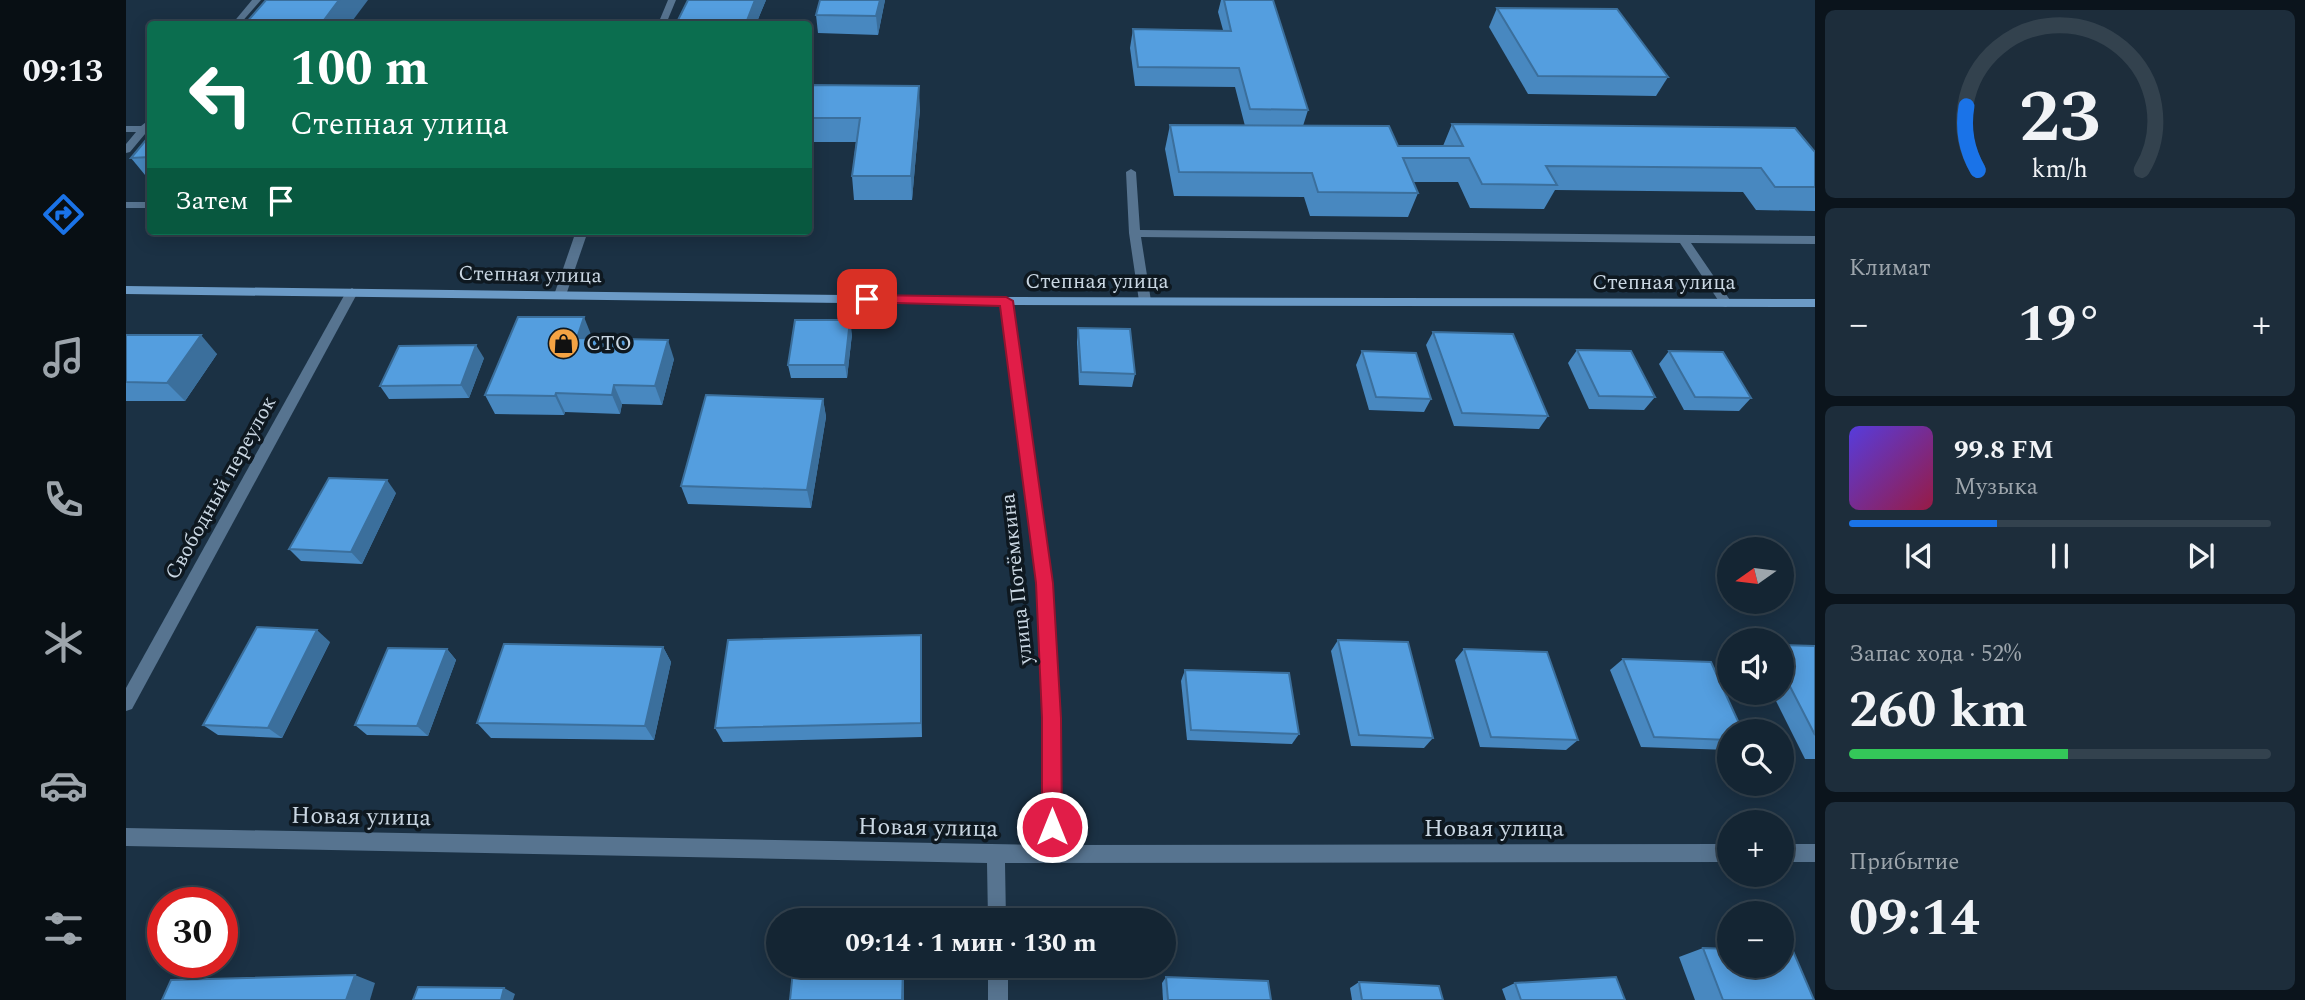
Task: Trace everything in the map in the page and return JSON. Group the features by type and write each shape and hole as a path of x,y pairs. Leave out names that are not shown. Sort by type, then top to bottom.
{"main road":[{"name":"Степная улица","path":"126,290 1006,301 1815,303"}],"street":[{"path":"239,21 257,0"},
{"path":"663,21 672,0"},
{"path":"126,129 147,126"},
{"path":"126,150 147,126"},
{"path":"1131,172 1135,233 1146,302"},
{"path":"126,205 147,205"},
{"path":"1135,233 1815,240"},
{"path":"561,295 581,235"},
{"path":"1683,239 1726,303"},
{"name":"Свободный переулок","path":"126,704 352,292"},
{"name":"улица Потёмкина","path":"1006,301 1044,583 1052,718 1052,854"},
{"name":"Новая улица","path":"126,838 996,854 1717,853"},
{"path":"1794,853 1815,853"},
{"path":"996,854 997,908"},
{"path":"998,978 998,1000"}],"building":[{"path":"266,0 339,0 323,21 248,21"},
{"path":"688,0 755,0 747,21 678,20"},
{"path":"820,0 880,0 876,16 816,15"},
{"path":"1224,0 1273,0 1308,110 1250,109 1239,68 1138,67 1133,29 1231,31"},
{"path":"1497,8 1617,9 1668,77 1538,76"},
{"path":"812,85 919,86 911,176 852,176 860,118 812,118"},
{"path":"1452,124 1795,128 1815,152 1815,187 1775,187 1761,168 1546,166 1557,185 1482,184 1469,158 1403,158 1418,193 1318,192 1312,173 1179,172 1170,125 1389,126 1398,146 1463,146"},
{"path":"147,139 147,157 131,158"},
{"path":"518,317 584,317 577,338 668,340 655,386 614,385 612,395 485,395"},
{"path":"795,320 850,320 845,365 788,365"},
{"path":"1078,328 1130,329 1135,374 1081,372"},
{"path":"1433,332 1513,334 1548,416 1462,413"},
{"path":"126,335 201,335 167,383 126,382"},
{"path":"476,345 461,385 380,386 399,346"},
{"path":"1577,350 1631,351 1655,397 1599,396"},
{"path":"1362,351 1416,353 1431,399 1376,397"},
{"path":"1669,351 1723,352 1751,398 1695,397"},
{"path":"706,395 823,399 807,490 681,486"},
{"path":"329,478 387,480 351,552 289,549"},
{"path":"257,627 317,630 268,728 203,725"},
{"path":"921,635 921,723 715,728 728,640"},
{"path":"1338,640 1408,642 1433,738 1359,735"},
{"path":"504,644 663,647 645,726 477,723"},
{"path":"1794,645 1815,646 1815,735 1794,694"},
{"path":"388,648 447,649 417,726 355,725"},
{"path":"1464,649 1547,652 1578,740 1491,737"},
{"path":"1623,659 1711,662 1717,675 1717,705 1731,705 1737,719 1717,719 1717,740 1654,737"},
{"path":"1185,670 1289,673 1299,734 1191,730"},
{"path":"1703,948 1717,949 1717,978 1794,978 1794,953 1814,1000 1723,1000"},
{"path":"355,975 346,1000 162,1000 171,980"},
{"path":"1176,977 1268,981 1271,1000 1168,1000 1166,978"},
{"path":"1616,977 1625,1000 1521,1000 1515,983"},
{"path":"792,978 903,978 902,1000 790,1000"},
{"path":"1359,982 1439,986 1443,1000 1362,1000"},
{"path":"418,987 504,988 501,1000 413,1000"}],"place":[{"name":"СТО","path":"563,344"}],"route":[{"path":"867,299 1006,301 1044,583 1052,718 1052,827"}]}
